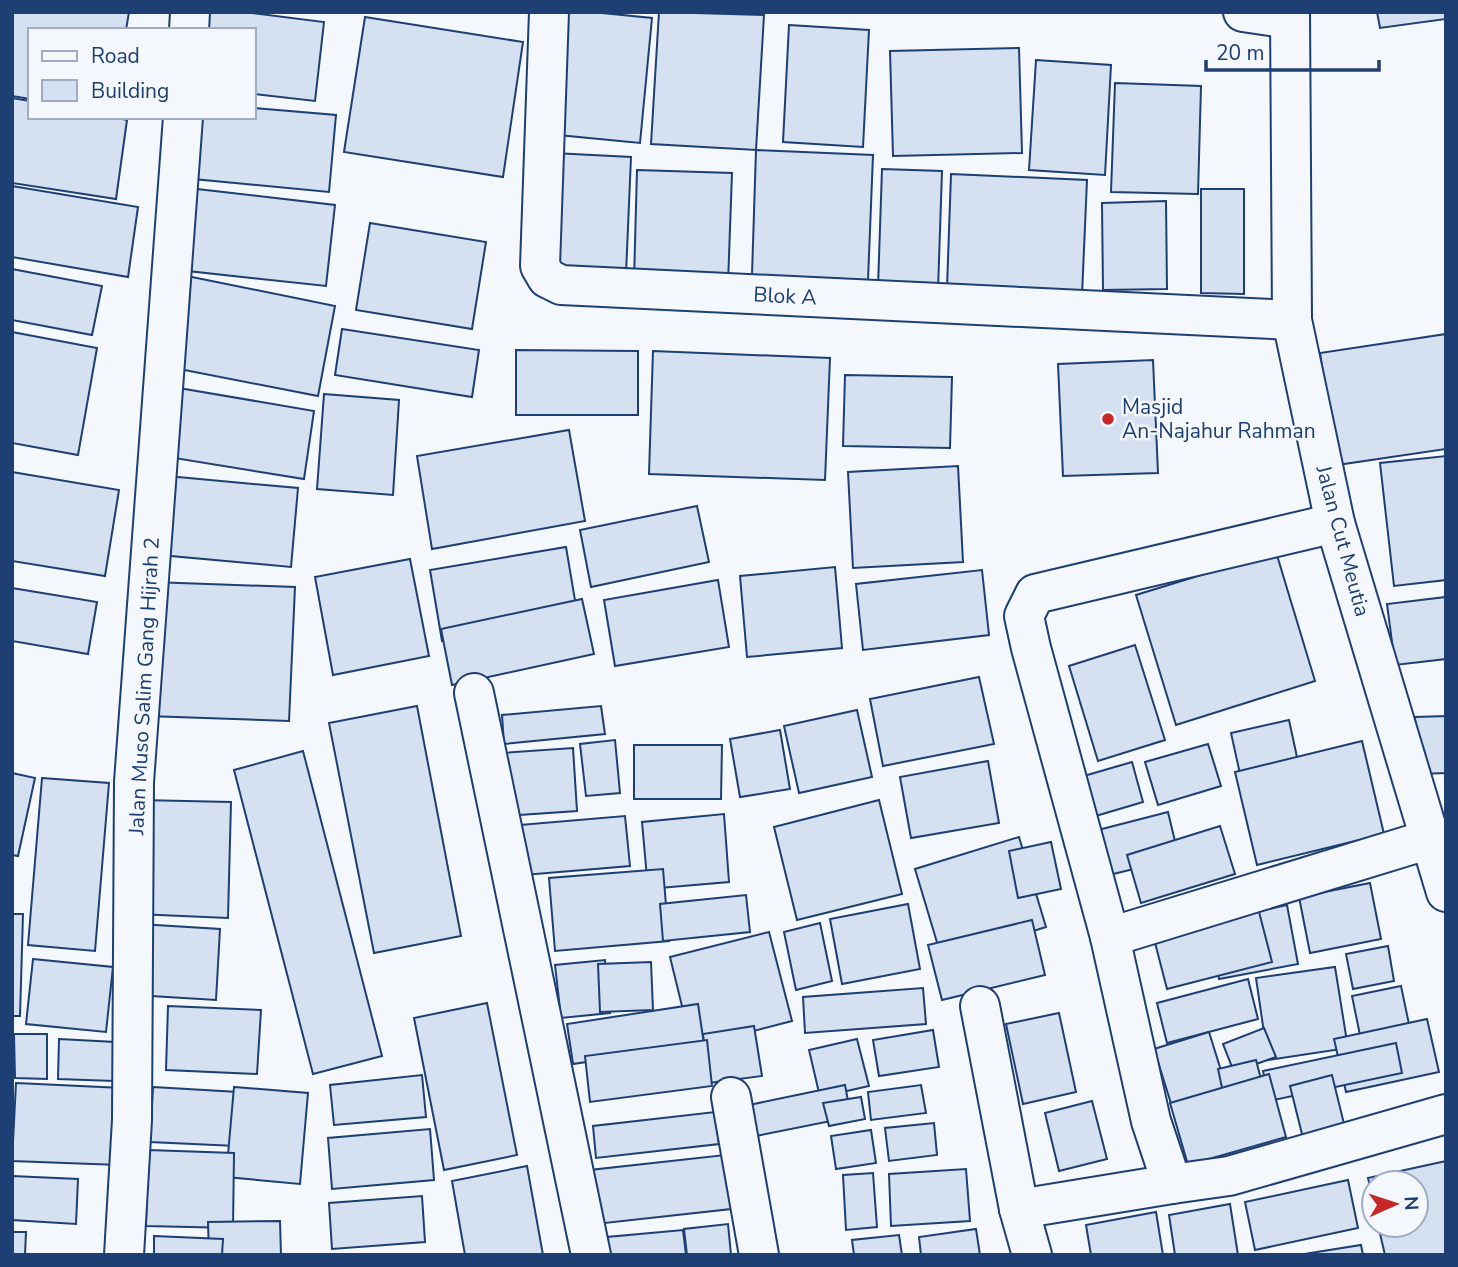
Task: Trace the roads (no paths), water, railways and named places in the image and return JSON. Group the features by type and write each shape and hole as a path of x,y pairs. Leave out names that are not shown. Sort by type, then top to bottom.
{"street":[{"name":"Blok A","path":"549,12 540,266 547,278 561,285 1292,320"},
{"path":"1243,12 1290,16"},
{"name":"Jalan Cut Meutia","path":"1290,16 1292,320 1335,523 1446,892"},
{"name":"Jalan Muso Salim Gang Hijrah 2","path":"124,1255 132,1120 134,782 183,119"},
{"path":"1172,1184 1151,1121 1110,937 1024,616 1035,594 1335,523"},
{"path":"474,693 591,1255"},
{"path":"1110,937 1430,839"},
{"path":"980,1006 1019,1209 1031,1255"},
{"path":"731,1097 759,1255"},
{"path":"1019,1209 1229,1176 1446,1114"}],"place":[{"name":"Masjid An-Najahur Rahman","path":"1108,419"}]}
